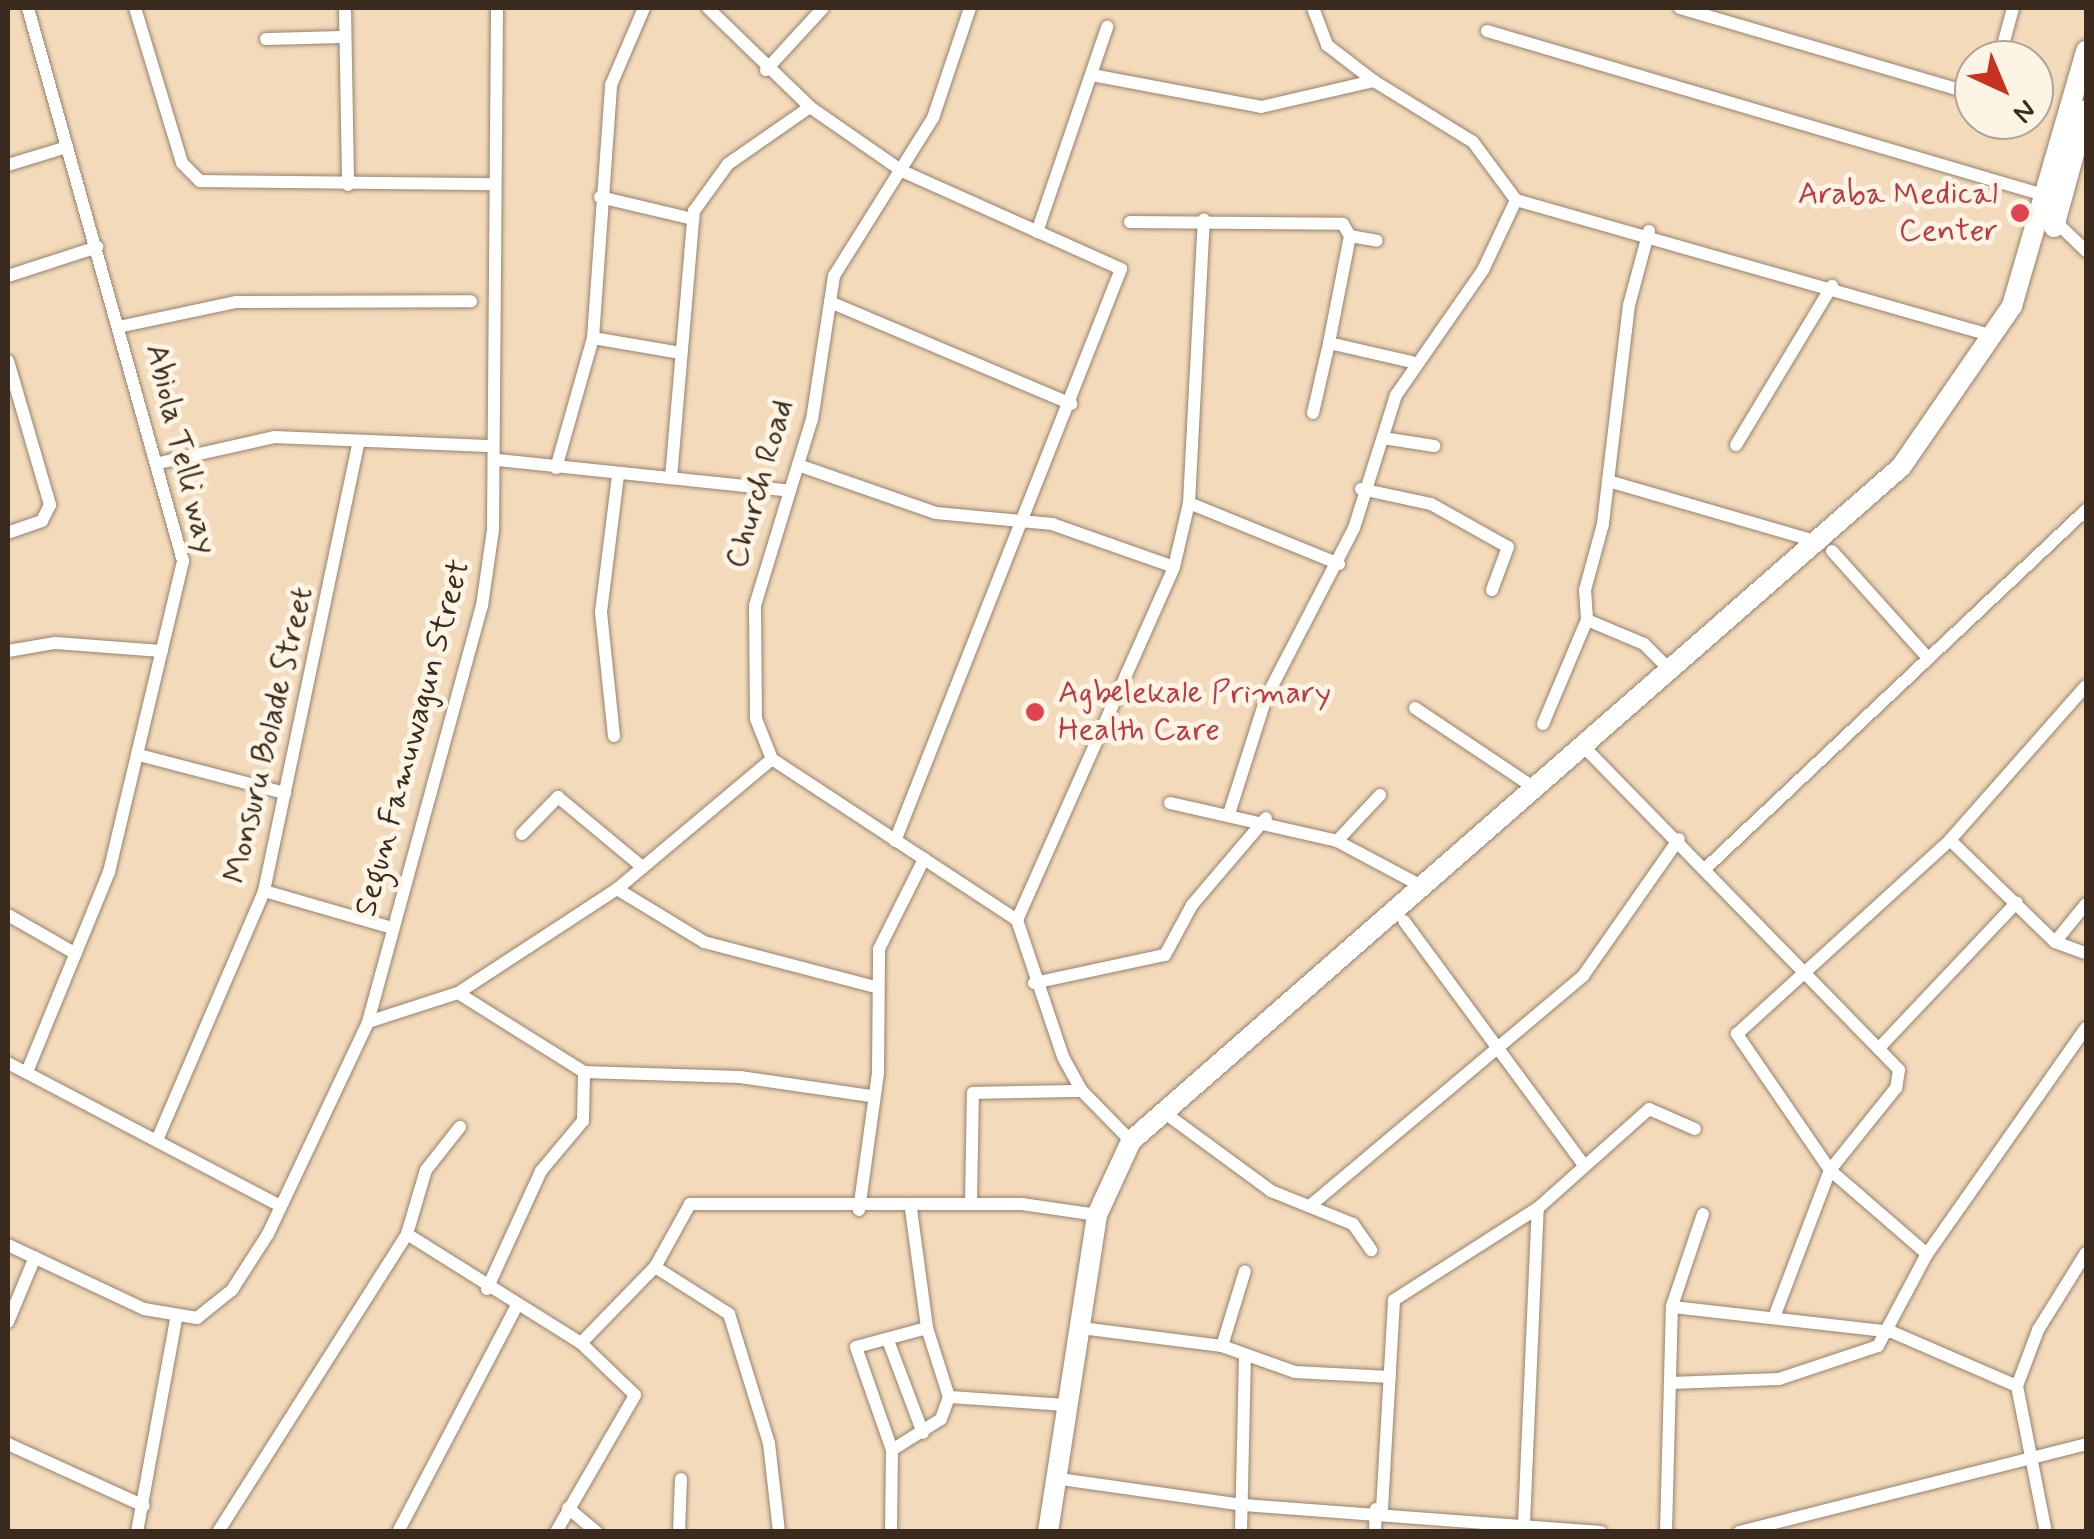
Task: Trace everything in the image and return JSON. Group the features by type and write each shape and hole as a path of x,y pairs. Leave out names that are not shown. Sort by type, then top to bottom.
{"main road":[{"path":"1048,1532 1097,1215 1130,1141 1536,789 1590,753 1674,674 1826,547 1928,437 1996,337 2049,197 2086,54"},
{"path":"1060,1532 1089,1329 1112,1204 1138,1150 1169,1116 1404,921 1826,547 1978,390 2022,312 2056,222 2086,110"}],"street":[{"name":"Abiola Telli way","path":"27,1072 76,954 139,755 183,561 123,326 28,8"},
{"path":"135,8 187,174 213,186 493,184"},
{"path":"345,8 348,185"},
{"path":"497,8 488,446 498,460 618,476 784,490"},
{"path":"556,468 593,338 611,84 644,8"},
{"path":"708,8 766,70 810,108 902,171 1122,269 1024,525 894,841"},
{"path":"766,70 823,8"},
{"name":"Church Road","path":"772,759 758,733 754,634 784,490 798,465 840,260 902,171 932,118 970,8"},
{"path":"1312,8 1327,45 1374,81 1455,127 1516,200 1649,231 1996,337"},
{"path":"1680,8 1954,88"},
{"path":"2004,40 2013,8"},
{"path":"1037,232 1107,27"},
{"path":"1487,31 2049,197"},
{"path":"266,38 344,38"},
{"path":"1092,75 1247,106 1284,107 1374,81"},
{"path":"671,478 694,220 728,164 810,108"},
{"path":"8,164 67,147"},
{"path":"600,197 694,220"},
{"path":"1229,814 1266,698 1339,564 1361,489 1412,362 1483,270 1516,200"},
{"path":"1130,222 1204,219 1343,224 1350,236 1313,413"},
{"path":"1130,1141 1082,1092 1034,984 1017,920 1174,567 1190,503 1204,219"},
{"path":"2056,222 2086,250"},
{"path":"1543,724 1588,620 1629,305 1649,231"},
{"path":"1350,236 1376,241"},
{"path":"8,276 97,247"},
{"path":"1736,444 1832,286"},
{"path":"123,326 236,302 471,302"},
{"path":"830,302 1071,404"},
{"path":"593,338 681,353"},
{"path":"1329,343 1412,362"},
{"path":"8,361 11,384 50,506 42,522 8,533"},
{"path":"159,463 274,438 488,446"},
{"path":"1382,438 1434,446"},
{"name":"Monsuru Bolade Street","path":"158,1140 264,891 358,444"},
{"name":"Segun Famuwagun Street","path":"176,1320 197,1318 232,1290 280,1206 368,1022 482,606 498,460"},
{"path":"798,465 936,513 1024,525 1052,524 1174,567"},
{"path":"614,736 601,612 618,476"},
{"path":"1608,482 1826,547 1927,657"},
{"path":"1361,489 1430,504 1508,547 1492,590"},
{"path":"1190,503 1339,564"},
{"path":"1706,868 2086,510"},
{"path":"1588,620 1644,644 1674,674"},
{"path":"8,651 55,642 162,652"},
{"path":"1927,1254 1830,1170 1737,1039 1740,1030 1950,840 2086,686"},
{"path":"1415,708 1536,789"},
{"path":"1590,753 1808,967 1880,1047 1900,1079 1830,1170 1775,1315"},
{"path":"139,755 285,794"},
{"path":"368,1022 458,993 618,889 640,865 772,759 1017,920"},
{"path":"1337,840 1380,796"},
{"path":"522,834 558,797 640,865"},
{"path":"1170,803 1266,818 1337,840 1423,887"},
{"path":"1034,984 1165,955 1192,905 1266,818"},
{"path":"1311,1205 1497,1044 1583,976 1679,839"},
{"path":"1950,840 2054,942 2086,953"},
{"path":"859,1210 870,1096 874,987 884,934 924,859"},
{"path":"618,889 704,942 874,987"},
{"path":"264,891 392,928"},
{"path":"1880,1047 2016,902"},
{"path":"2054,942 2086,904"},
{"path":"8,916 76,954"},
{"path":"1404,921 1584,1165"},
{"path":"458,993 584,1072 740,1077 870,1096"},
{"path":"1670,1382 1779,1380 1855,1358 1892,1332 1927,1254 2086,1028"},
{"path":"8,1063 280,1206"},
{"path":"486,1288 541,1172 583,1122 584,1072"},
{"path":"971,1203 973,1093 1082,1092"},
{"path":"1375,1532 1394,1300 1538,1208 1653,1106 1696,1129"},
{"path":"1169,1116 1271,1191 1353,1224 1371,1250"},
{"path":"218,1532 406,1234 426,1170 460,1128"},
{"path":"581,1344 655,1267 690,1204 859,1210 971,1203 1097,1215"},
{"path":"1524,1523 1538,1208"},
{"path":"911,1209 927,1328 949,1396"},
{"path":"1666,1532 1672,1307 1702,1214"},
{"path":"406,1234 515,1308 581,1344 635,1395 556,1532"},
{"path":"8,1244 144,1310 176,1320 137,1532"},
{"path":"2046,1532 2027,1457 2018,1386 2038,1330 2086,1253"},
{"path":"8,1322 36,1257"},
{"path":"655,1267 729,1314 769,1444 779,1532"},
{"path":"1222,1346 1244,1270"},
{"path":"1672,1307 1775,1315 1892,1332 2018,1386"},
{"path":"398,1532 515,1308"},
{"path":"891,1532 892,1450 856,1347 889,1343 927,1328"},
{"path":"1089,1329 1222,1346 1294,1372 1390,1377"},
{"path":"889,1343 923,1433"},
{"path":"1241,1532 1245,1355"},
{"path":"949,1396 1067,1405"},
{"path":"892,1450 923,1433 949,1396"},
{"path":"8,1444 144,1506"},
{"path":"1740,1532 2086,1444"},
{"path":"679,1532 681,1480"},
{"path":"1067,1480 1243,1506 1379,1509 1509,1527 1524,1523 1602,1532"},
{"path":"568,1508 597,1532"}],"place":[{"name":"Araba Medical Center","path":"2020,213"},
{"name":"Agbelekale Primary Health Care","path":"1035,712"}]}
